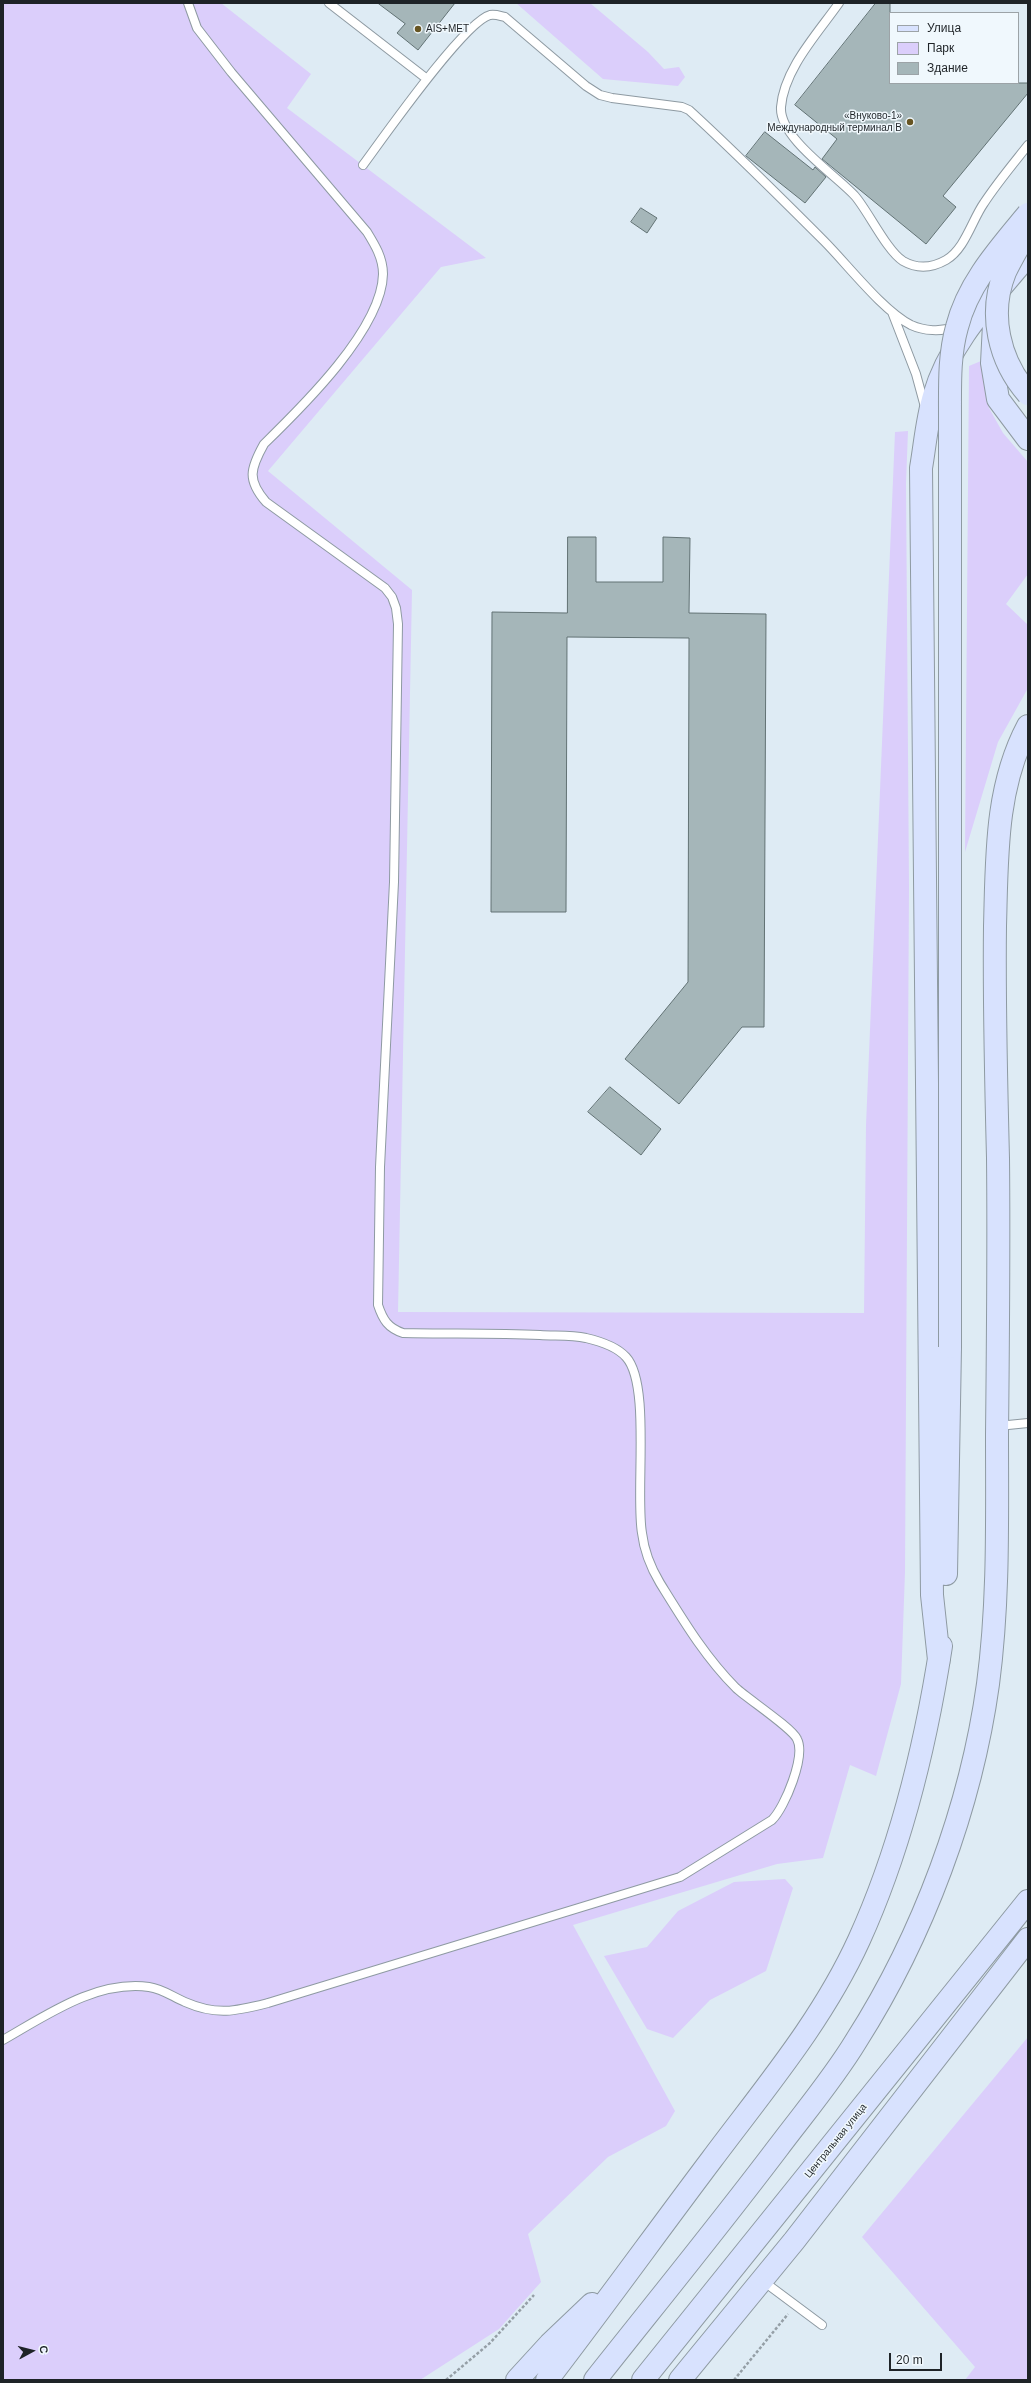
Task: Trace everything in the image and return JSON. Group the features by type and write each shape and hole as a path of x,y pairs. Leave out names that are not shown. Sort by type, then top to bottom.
{"main road":[{"path":"547,2380 616,2292 633,2265 776,2076 818,2016 858,1941 882,1885 927,1728 945,1622 950,1347 951,364 957,326 968,298 981,274 1028,214"},
{"path":"1028,229 1006,272 998,294 998,326 1001,348 1008,364 1028,394"},
{"path":"939,1660 932,1595 921,468 928,421 934,396 952,354 963,333 976,319 1001,285 1028,256"},
{"path":"1001,285 993,331 994,383 998,399 1028,440"},
{"path":"595,2380 752,2181 847,2056 871,2017 909,1946 926,1905 964,1796 977,1744 988,1685 997,1574 999,1266 994,977 996,880 1000,808 1004,788 1017,749 1028,726"},
{"name":"Центральная улица","path":"643,2380 1028,1901"},
{"path":"680,2380 761,2279 794,2241 1028,1939"},
{"path":"517,2380 550,2344 633,2265"}],"lane":[{"path":"3,2040 65,2005 94,1994 120,1988 150,1987 210,2011 222,2012 268,2003 680,1876 772,1820 783,1805 798,1761 799,1749 796,1736 738,1689 717,1668 687,1627 651,1564 642,1535 640,1515 641,1399 637,1378 626,1357 602,1342 584,1338 520,1334 403,1333 392,1330 386,1323 378,1305 380,1166 394,882 398,624 396,608 392,597 373,577 266,502 256,491 252,481 256,459 264,444 337,366 365,326 381,287 383,274 381,259 377,248 367,232 231,72 197,28 188,3"},
{"path":"329,3 427,79"},
{"path":"839,3 797,63 785,89 781,108 783,120 795,140 854,195 901,260 921,268 946,260 956,252 984,203 1028,145"},
{"path":"363,165 427,79 480,20 490,15 505,17 586,86 600,95 682,107 689,110 824,241 891,311 911,325 936,331 950,329 976,319"},
{"path":"891,311 916,374 928,421"},
{"path":"998,1426 1028,1423"},
{"path":"761,2279 822,2325"}],"path":[{"path":"446,2380 490,2343 534,2295"},
{"path":"734,2380 795,2306"}],"green space":[{"path":"3,3 221,3 311,74 287,108 486,258 441,267 268,471 412,590 398,1312 864,1313 866,1125 895,432 908,431 906,483 909,887 905,1572 901,1684 876,1776 850,1765 823,1858 777,1864 573,1925 675,2111 666,2126 608,2157 528,2234 541,2282 499,2329 420,2380 3,2380"},
{"path":"516,3 590,3 648,52 664,69 679,67 685,77 678,86 603,79"},
{"path":"981,361 989,408 1003,433 1028,462 1028,574 1006,604 1028,625 1028,688 998,742 965,852 969,366"},
{"path":"785,1879 793,1888 766,1971 710,2000 673,2038 647,2029 604,1956 647,1947 678,1911 734,1882"},
{"path":"1028,2037 1028,2380 965,2380 975,2367 862,2237"}],"building":[{"name":"AIS+MET","path":"378,3 455,3 418,50 397,33 405,24"},
{"name":"«Внуково-1» Международный терминал B","path":"876,3 890,3 889,84 1028,83 1028,93 943,196 956,207 926,244 822,159 837,139 795,105"},
{"path":"765,132 813,170 815,167 826,177 805,203 746,156"},
{"path":"641,208 657,218 647,233 631,222"},
{"path":"568,537 596,537 596,582 663,582 663,537 690,538 689,613 766,614 764,1027 742,1027 679,1104 625,1059 688,982 689,638 567,637 566,912 491,912 492,612 567,613"},
{"path":"610,1087 661,1129 641,1155 588,1112"}],"place":[{"name":"AIS+MET","path":"418,29"},
{"name":"«Внуково-1» Международный терминал B","path":"910,122"}]}
